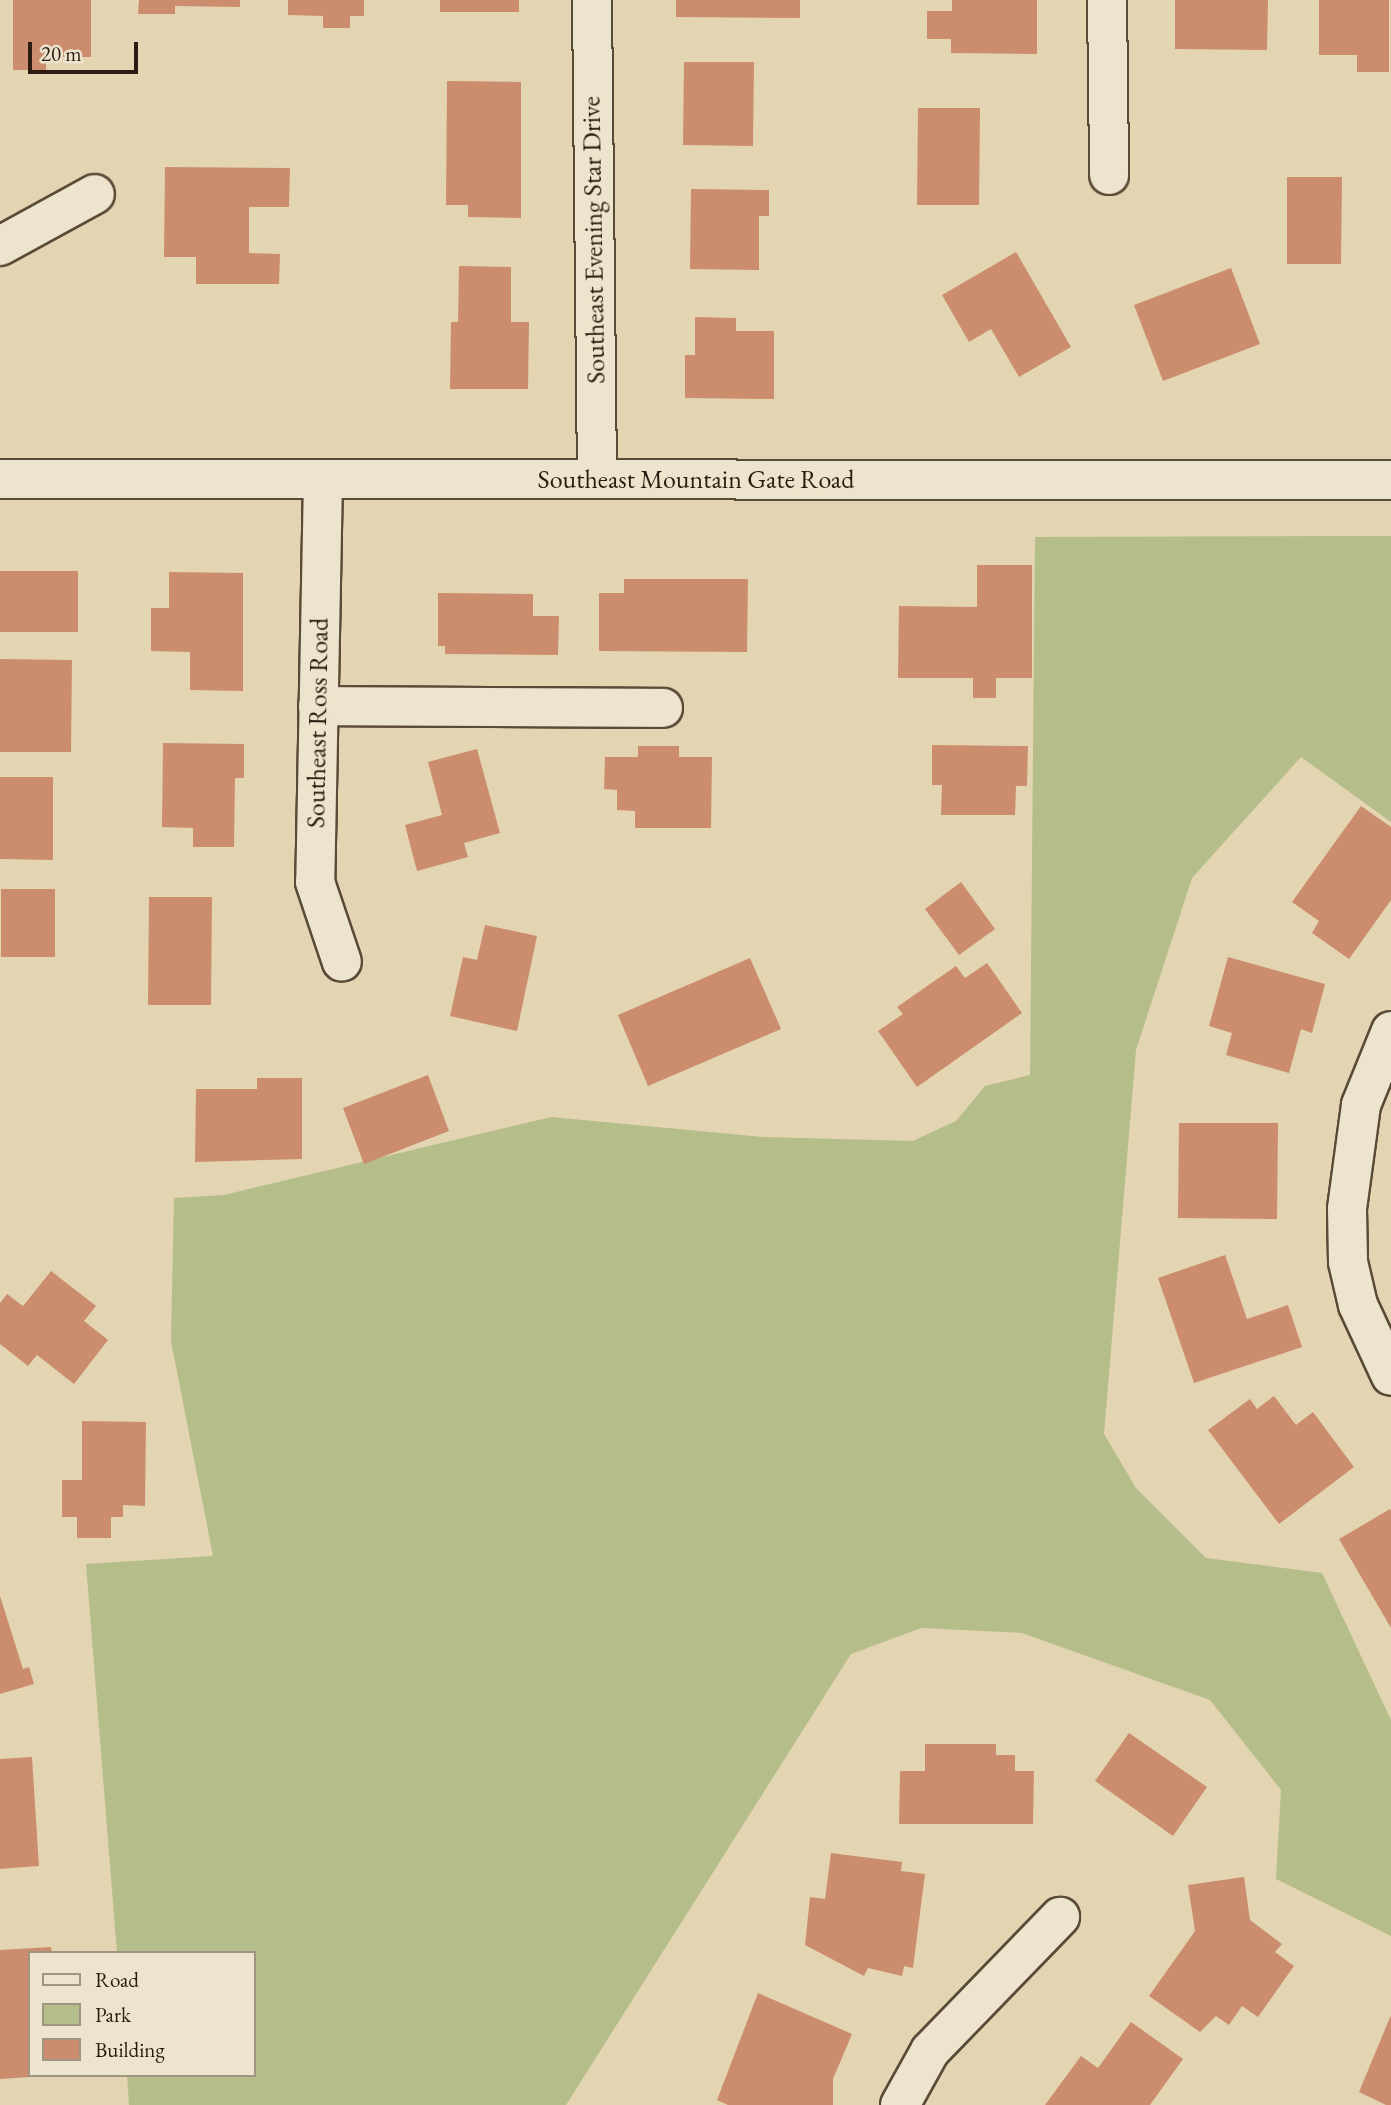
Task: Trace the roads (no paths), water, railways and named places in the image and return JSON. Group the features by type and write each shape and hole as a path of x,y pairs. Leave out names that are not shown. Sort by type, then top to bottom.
{"street":[{"name":"Southeast Evening Star Drive","path":"592,0 597,479"},
{"path":"1107,0 1109,175"},
{"path":"0,246 95,194"},
{"name":"Southeast Ross Road","path":"323,479 315,882 342,962"},
{"name":"Southeast Mountain Gate Road","path":"0,480 1391,480"},
{"path":"318,706 663,708"},
{"path":"1391,1031 1361,1105 1347,1222 1348,1262 1358,1305 1391,1377"},
{"path":"900,2105 930,2051 1060,1917"}]}
